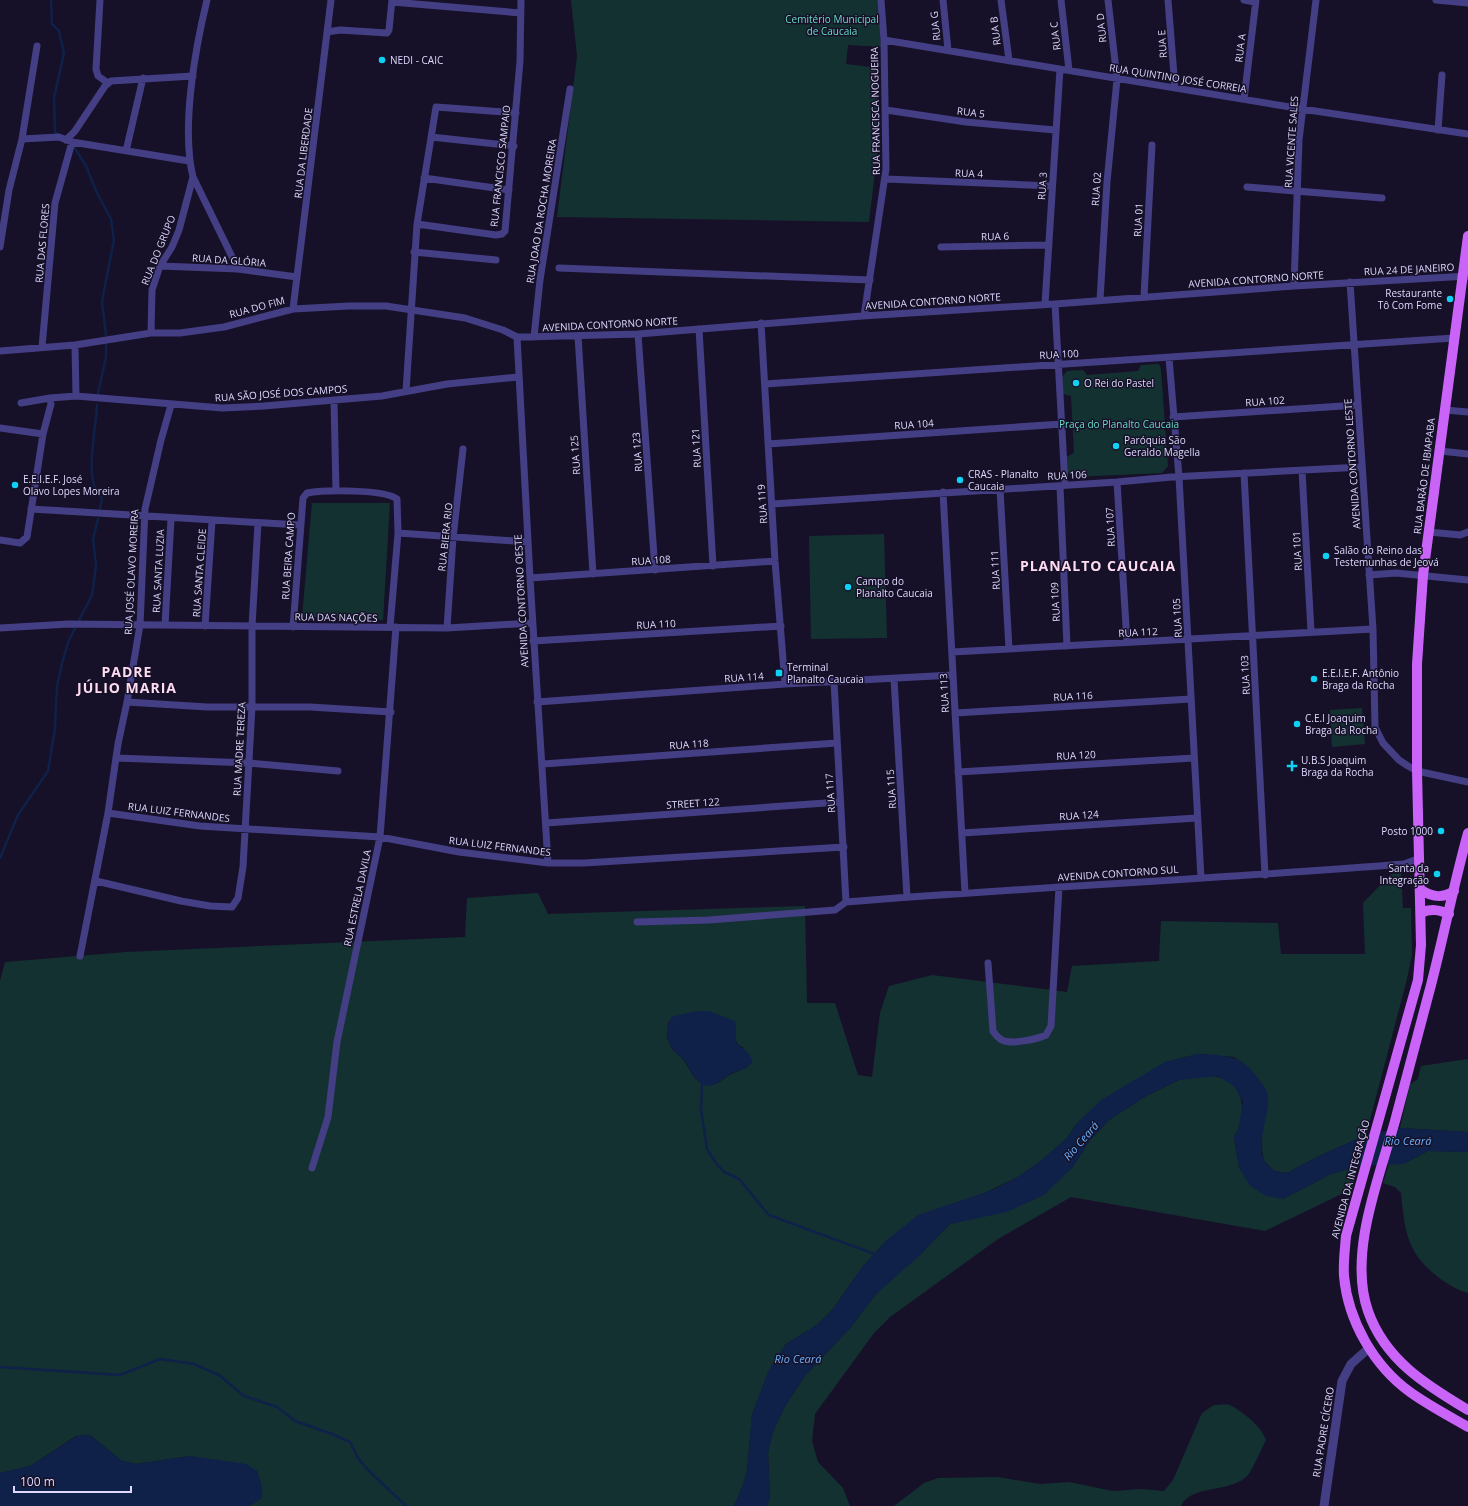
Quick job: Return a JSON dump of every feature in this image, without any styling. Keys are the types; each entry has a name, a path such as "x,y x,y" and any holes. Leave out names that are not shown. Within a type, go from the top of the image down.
{"main road":[{"name":"RUA BARÃO DE IBIAPABA","path":"1421,913 1417,770 1417,664 1423,575 1454,338 1465,276 1468,236"},
{"path":"1459,1422 1467,1409 1427,1385 1404,1367 1383,1342 1375,1329 1368,1312 1361,1283 1362,1252 1377,1186 1449,914 1467,838"},
{"path":"1421,890 1438,897 1454,891"},
{"path":"1421,913 1427,910 1434,910 1449,914"},
{"name":"AVENIDA DA INTEGRAÇÃO","path":"1421,913 1422,945 1418,980 1346,1236 1344,1275 1351,1311 1369,1348 1387,1371 1401,1385 1411,1392 1468,1427"}],"street":[{"path":"100,0 96,69 98,76 108,83 116,80 193,76"},
{"path":"207,0 196,49 193,76 189,160 193,177 238,269"},
{"name":"RUA DA LIBERDADE","path":"293,308 331,0"},
{"name":"RUA FRANCISCO SAMPAIO","path":"417,224 496,235 502,234 505,231 514,146 521,0"},
{"name":"RUA FRANCISCA NOGUEIRA","path":"864,316 886,179 886,110 881,0"},
{"name":"RUA G","path":"943,0 948,50"},
{"name":"RUA B","path":"1001,0 1009,60"},
{"name":"RUA C","path":"1061,0 1069,70"},
{"name":"RUA D","path":"1108,0 1117,79"},
{"name":"RUA E","path":"1168,0 1175,88"},
{"path":"1244,0 1256,1"},
{"name":"RUA VICENTE SALES","path":"1294,286 1302,109 1316,0"},
{"path":"1436,0 1468,4"},
{"path":"327,32 340,30 384,32 389,30 392,1 521,13"},
{"name":"RUA A","path":"1244,99 1256,1"},
{"name":"RUA QUINTINO JOSÉ CORREIA","path":"884,40 1302,109 1468,134"},
{"path":"0,247 9,190 22,138 37,46"},
{"name":"RUA 3","path":"1045,304 1060,69"},
{"path":"1438,130 1442,75"},
{"path":"126,151 143,78"},
{"name":"RUA 02","path":"1100,300 1106,182 1117,79"},
{"name":"RUA DAS FLORES","path":"42,347 55,203 70,139 108,83"},
{"name":"RUA JOAO DA ROCHA MOREIRA","path":"534,337 540,280 570,89"},
{"path":"406,391 412,310 414,252 417,224 436,107 516,113"},
{"name":"RUA 5","path":"886,110 966,122 1055,130"},
{"path":"431,137 514,146"},
{"path":"22,138 70,139 126,151 189,160"},
{"name":"RUA 01","path":"1144,297 1152,145"},
{"name":"RUA DO GRUPO","path":"151,333 152,290 160,266 172,247 179,230 193,177"},
{"path":"424,178 509,190"},
{"name":"RUA 4","path":"886,179 1052,186"},
{"path":"1247,188 1298,190 1382,198"},
{"name":"RUA 6","path":"941,247 1049,245"},
{"path":"414,252 496,260"},
{"name":"RUA DA GLÓRIA","path":"160,266 238,269 297,277"},
{"path":"559,268 870,280"},
{"name":"RUA 24 DE JANEIRO","path":"1350,282 1465,276"},
{"name":"AVENIDA CONTORNO NORTE","path":"517,337 638,334 761,323 1055,304 1350,282"},
{"name":"AVENIDA CONTORNO LESTE","path":"1350,282 1373,629 1375,727 1383,743 1391,752 1408,766 1417,770 1468,782"},
{"name":"RUA 109","path":"1055,304 1062,424 1067,646"},
{"name":"RUA DO FIM","path":"0,351 75,345 151,333 180,333 224,327 293,308 386,306 466,318 503,330 517,337"},
{"name":"RUA 119","path":"761,323 775,561 785,684"},
{"name":"RUA 121","path":"699,329 712,566"},
{"name":"RUA 123","path":"638,334 655,570"},
{"name":"RUA 125","path":"578,336 593,574"},
{"name":"AVENIDA CONTORNO OESTE","path":"517,337 533,641 543,764 548,863"},
{"name":"RUA 100","path":"765,384 1454,338"},
{"path":"75,345 76,396"},
{"name":"RUA 105","path":"1169,358 1179,477 1201,878"},
{"name":"RUA SÃO JOSÉ DOS CAMPOS","path":"21,403 50,398 76,396 222,408 334,401 382,396 406,391 518,377"},
{"path":"0,540 15,542 24,541 27,537 43,434 51,404 50,398"},
{"path":"334,401 336,491"},
{"name":"RUA JOSÉ OLAVO MOREIRA","path":"80,956 96,881 116,758 128,702 140,625 144,517 148,494 171,405"},
{"name":"RUA 102","path":"1173,417 1358,405"},
{"path":"1445,410 1468,412"},
{"name":"RUA 104","path":"768,444 1062,424"},
{"path":"0,428 43,434"},
{"name":"RUA BIERA RIO","path":"447,628 453,538 463,449"},
{"path":"1440,451 1468,454"},
{"name":"RUA 106","path":"772,504 943,492 1063,486 1179,477 1362,467"},
{"name":"RUA 101","path":"1302,471 1311,631"},
{"name":"RUA 103","path":"1244,473 1265,876"},
{"name":"RUA 107","path":"1117,482 1127,642"},
{"name":"RUA 111","path":"1000,489 1009,649"},
{"name":"RUA BEIRA CAMPO","path":"293,627 303,498 311,492 336,491"},
{"name":"RUA ESTRELA DAVILA","path":"312,1168 328,1117 336,1050 380,837 390,712 398,533 396,499 386,494 336,491"},
{"name":"RUA 113","path":"943,492 965,893"},
{"name":"RUA SANTA CLEIDE","path":"31,509 79,511 171,519 300,525"},
{"name":"RUA SANTA LUZIA","path":"165,625 171,519"},
{"name":"RUA SANTA CLEIDE","path":"205,626 212,521"},
{"name":"RUA MADRE TEREZA","path":"96,881 181,901 210,906 232,907 238,898 252,707 252,626 258,523"},
{"path":"1429,532 1460,535 1468,532"},
{"path":"398,533 528,542"},
{"name":"RUA 108","path":"530,578 775,561"},
{"path":"1369,575 1396,573 1468,580"},
{"name":"RUA DAS NAÇÕES","path":"0,628 68,624 447,628 532,623"},
{"name":"RUA 110","path":"533,641 781,626"},
{"name":"RUA 112","path":"952,652 1253,634 1373,629"},
{"name":"RUA 114","path":"537,702 785,684 953,676"},
{"name":"RUA 115","path":"894,679 907,897"},
{"name":"RUA 117","path":"834,682 846,902"},
{"name":"RUA 116","path":"955,713 1191,699"},
{"path":"128,702 191,706 310,707 390,712"},
{"name":"RUA 118","path":"543,764 837,743"},
{"path":"116,758 249,763 338,771"},
{"name":"RUA 120","path":"958,772 1194,758"},
{"name":"STREET 122","path":"546,823 840,802"},
{"name":"RUA LUIZ FERNANDES","path":"108,813 200,826 380,837 459,852 548,863 592,862 717,853 844,847"},
{"name":"RUA 124","path":"962,832 1197,818"},
{"name":"AVENIDA CONTORNO SUL","path":"846,902 1201,878 1265,876 1390,866 1404,864 1420,858"},
{"path":"988,963 993,1031 996,1035 1002,1040 1008,1042 1046,1036 1051,1026 1059,887"},
{"path":"637,922 709,920 835,910 846,902"},
{"name":"RUA PADRE CÍCERO","path":"1324,1506 1342,1381 1354,1361 1369,1348"}],"green space":[{"name":"Cemitério Municipal de Caucaia","path":"571,0 878,0 881,47 848,45 846,64 878,68 877,155 869,222 557,217 577,56"},
{"name":"Praça do Planalto Caucaia","path":"1159,364 1161,370 1168,466 1162,473 1073,477 1067,472 1066,457 1074,453 1071,396 1063,394 1062,377 1067,371 1083,370 1087,375 1138,371 1141,365"},
{"path":"312,503 390,503 383,620 302,617"},
{"name":"Campo do Planalto Caucaia","path":"884,534 887,638 811,639 809,536"},
{"path":"1362,708 1365,744 1332,747 1330,710"},
{"path":"1401,873 1403,908 1411,908 1412,955 1366,1135 1319,1156 1287,1173 1274,1171 1264,1161 1262,1149 1262,1130 1266,1110 1243,1064 1234,1057 1198,1054 1165,1062 1077,1123 1067,1138 1042,1160 1018,1177 888,1239 863,1266 833,1309 817,1325 786,1344 769,1370 752,1415 747,1471 734,1506 249,1506 262,1498 261,1484 257,1471 190,1456 136,1464 122,1461 90,1435 76,1436 30,1466 0,1473 0,981 5,962 126,952 465,937 467,898 538,893 548,914 805,906 807,1003 835,1003 858,1075 872,1077 880,1013 889,986 932,975 1067,992 1072,966 1159,961 1161,921 1278,923 1281,954 1365,954 1363,903 1391,874","holes":["668,1022 736,1024 736,1041 744,1048 748,1067 731,1074 716,1084 706,1085 699,1082 694,1077 683,1059 672,1049 667,1038"]},
{"path":"1468,1059 1468,1132 1400,1128 1410,1084 1418,1079 1421,1066"},
{"path":"1207,1076 1219,1077 1229,1081 1236,1088 1240,1096 1242,1116 1234,1137 1239,1168 1283,1199 1331,1174 1358,1166 1352,1189 1265,1231 1071,1197 998,1239 890,1317 874,1333 815,1414 812,1441 818,1462 843,1488 850,1506 767,1506 770,1498 768,1452 773,1432 784,1408 804,1377 851,1327 876,1294 898,1273 917,1258 950,1224 974,1218 1072,1168 1091,1139 1109,1120 1146,1096 1179,1080"},
{"path":"1428,1151 1468,1152 1468,1293 1441,1280 1419,1259 1413,1249 1406,1230 1401,1193 1395,1187 1383,1183 1389,1164 1403,1164"},
{"path":"1214,1405 1230,1405 1240,1411 1256,1425 1266,1440 1245,1478 1228,1486 1192,1495 1186,1499 1181,1506 894,1506 924,1483 938,1478 997,1477 1040,1484 1069,1482 1113,1491 1142,1489 1164,1491 1173,1480 1202,1413"}],"water":[{"path":"695,1011 709,1011 735,1021 735,1038 737,1043 749,1053 753,1062 746,1068 732,1073 714,1085 707,1086 699,1082 683,1059 672,1048 668,1040 667,1032 668,1024 672,1017"},
{"name":"Rio Ceará","path":"1198,1054 1224,1056 1238,1060 1251,1070 1266,1090 1268,1106 1263,1133 1262,1151 1265,1161 1274,1171 1287,1173 1319,1156 1366,1135 1400,1128 1468,1132 1468,1152 1428,1151 1403,1164 1358,1166 1331,1174 1283,1199 1266,1196 1250,1186 1239,1168 1234,1137 1238,1130 1243,1102 1235,1087 1218,1076 1179,1080 1146,1096 1109,1120 1091,1139 1072,1168 1044,1195 1007,1212 950,1224 917,1258 876,1294 851,1327 804,1377 784,1408 773,1432 768,1452 770,1498 767,1506 734,1506 747,1471 752,1415 769,1370 786,1344 817,1325 833,1309 863,1266 888,1239 918,1215 995,1189 1018,1177 1042,1160 1067,1138 1077,1123 1101,1100 1165,1062"},
{"path":"90,1435 122,1461 136,1464 190,1456 246,1464 257,1471 261,1484 262,1498 249,1506 0,1506 0,1473 30,1466 77,1436"}],"waterway":[{"path":"51,0 52,24 59,31 64,53 54,98 55,132 59,135"},
{"path":"74,147 86,166 97,193 111,219 114,240 102,301 106,335"},
{"path":"98,393 106,357 106,343"},
{"path":"97,405 92,470 93,480 97,492 102,498 100,508"},
{"path":"0,858 18,815 48,771 55,728 57,686 62,663 69,640 92,595 96,566 93,539 98,519"},
{"path":"702,1083 701,1110 707,1149 724,1172 739,1179 769,1215 877,1255"},
{"path":"0,1367 120,1375 160,1359 194,1364 219,1375 244,1396 277,1407 295,1421 350,1442 358,1458 369,1471 406,1506"}],"place":[{"name":"NEDI - CAIC","path":"382,60"},
{"name":"Restaurante Tô Com Fome","path":"1450,299"},
{"name":"O Rei do Pastel","path":"1076,383"},
{"name":"Paróquia São Geraldo Magella","path":"1116,446"},
{"name":"CRAS - Planalto Caucaia","path":"960,480"},
{"name":"E.E.I.E.F. José Olavo Lopes Moreira","path":"15,485"},
{"name":"Salão do Reino das Testemunhas de Jeová","path":"1326,556"},
{"name":"Campo do Planalto Caucaia","path":"848,587"},
{"name":"Terminal Planalto Caucaia","path":"779,673"},
{"name":"E.E.I.E.F. Antônio Braga da Rocha","path":"1314,679"},
{"name":"C.E.I Joaquim Braga da Rocha","path":"1297,724"},
{"name":"U.B.S Joaquim Braga da Rocha","path":"1292,766"},
{"name":"Posto 1000","path":"1441,831"},
{"name":"Santa da Integração","path":"1437,874"}],"district":[{"name":"PLANALTO CAUCAIA","path":"1098,566"},
{"name":"PADRE JÚLIO MARIA","path":"127,680"}]}
